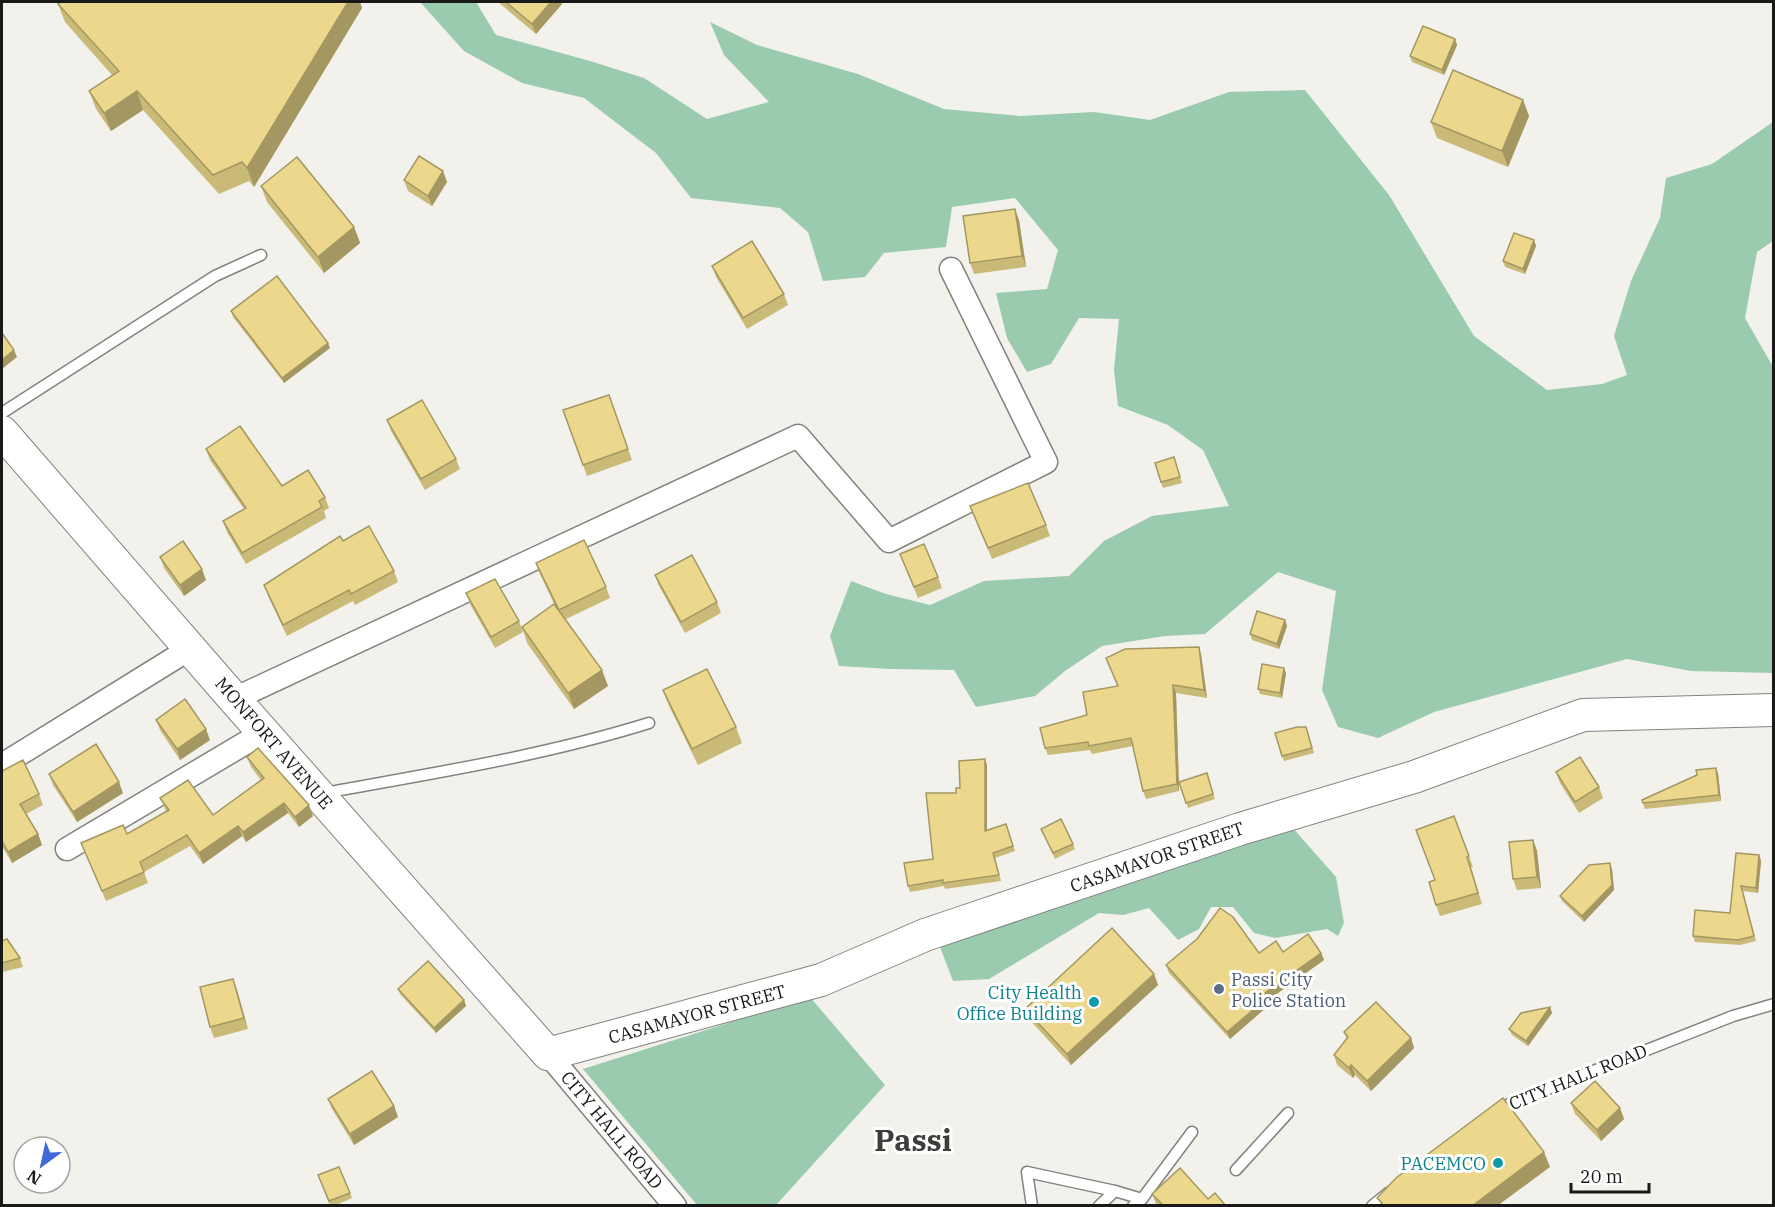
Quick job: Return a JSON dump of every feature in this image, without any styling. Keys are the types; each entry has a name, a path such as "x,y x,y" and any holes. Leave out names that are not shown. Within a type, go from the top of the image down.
{"street":[{"path":"234,699 798,436 889,541 1046,462 951,269"},
{"name":"MONFORT AVENUE","path":"2,432 548,1054"},
{"path":"2,765 191,648"},
{"name":"CASAMAYOR STREET","path":"548,1054 821,980 925,935 1240,829 1414,777 1583,715 1773,710"},
{"path":"67,849 264,732"},
{"name":"CITY HALL ROAD","path":"548,1054 675,1206"}],"lane":[{"path":"2,413 215,276 261,255"},
{"path":"320,794 538,754 602,738 649,723"},
{"name":"CITY HALL ROAD","path":"1483,1121 1502,1107 1733,1016 1773,1004"},
{"path":"1236,1170 1288,1113"},
{"path":"1032,1206 1027,1172 1114,1191 1138,1202 1192,1132"},
{"path":"1372,1206 1400,1184"},
{"path":"1100,1206 1114,1191"}],"green space":[{"path":"420,2 476,2 496,35 644,78 707,119 769,102 724,55 710,22 757,45 858,74 944,109 1020,116 1094,112 1150,120 1229,92 1305,90 1389,195 1474,336 1547,390 1602,384 1627,375 1614,336 1631,281 1660,218 1666,178 1712,164 1773,122 1773,241 1757,252 1745,318 1773,367 1773,673 1691,671 1627,659 1434,712 1378,738 1338,727 1322,690 1336,591 1278,572 1205,634 1165,636 1102,646 1065,671 1035,696 976,707 954,670 839,666 830,636 851,581 886,594 930,605 984,581 1069,576 1104,541 1152,516 1229,506 1203,450 1168,425 1118,406 1114,370 1119,319 1079,318 1051,364 1027,372 1007,338 996,293 1047,289 1058,250 1015,198 952,207 946,247 884,253 865,277 823,281 808,232 780,208 691,198 656,153 584,98 522,83 464,51"},
{"path":"1291,826 1336,877 1344,923 1338,936 1327,929 1275,938 1254,933 1233,907 1211,907 1199,929 1178,940 1149,908 1123,915 1099,913 989,979 953,981 940,947 964,935 1150,862 1235,847"},
{"path":"810,997 885,1085 776,1205 697,1205 583,1069"}],"building":[{"path":"61,2 348,2 247,168 242,162 213,175 137,91 104,113 89,91 119,71 58,4"},
{"path":"506,2 551,2 532,24"},
{"path":"1423,26 1455,39 1442,70 1410,56"},
{"path":"1453,70 1523,100 1502,151 1431,122"},
{"path":"419,156 443,171 428,196 404,180"},
{"path":"297,157 354,227 318,257 261,186"},
{"path":"1015,209 1022,256 970,263 963,216"},
{"path":"1514,233 1534,240 1523,269 1503,261"},
{"path":"752,241 784,294 743,318 712,266"},
{"path":"277,276 328,343 282,378 231,311"},
{"path":"2,333 14,350 2,360"},
{"path":"609,395 628,449 583,465 563,410"},
{"path":"422,400 456,459 421,479 387,420"},
{"path":"240,426 282,486 308,470 325,497 319,501 322,507 242,553 223,521 246,508 206,449"},
{"path":"1174,457 1180,477 1161,482 1155,463"},
{"path":"1028,483 1046,525 988,548 970,506"},
{"path":"369,526 394,571 351,594 349,590 283,625 264,585 340,536 343,541"},
{"path":"584,540 606,587 559,610 536,563"},
{"path":"183,541 202,569 180,585 160,557"},
{"path":"924,544 938,577 914,587 900,554"},
{"path":"692,555 717,602 681,622 655,575"},
{"path":"495,579 519,621 491,637 466,593"},
{"path":"554,604 602,670 568,693 522,627"},
{"path":"1257,611 1285,620 1277,644 1250,634"},
{"path":"1199,647 1204,690 1173,685 1177,784 1143,791 1131,738 1089,746 1088,742 1045,748 1040,728 1087,715 1083,692 1118,686 1106,658 1125,649"},
{"path":"1262,664 1284,668 1280,693 1258,689"},
{"path":"707,669 736,727 692,749 663,690"},
{"path":"185,699 206,729 177,749 156,720"},
{"path":"1306,727 1312,748 1282,756 1275,733"},
{"path":"96,744 119,782 73,812 49,774"},
{"path":"258,748 309,805 295,817 284,803 243,832 238,826 199,853 187,835 140,862 144,872 102,891 81,843 123,825 127,834 169,810 160,798 188,780 213,815 264,778 247,757"},
{"path":"1580,757 1599,787 1575,802 1556,772"},
{"path":"985,759 985,831 1006,824 1013,846 993,853 999,875 908,886 904,863 933,859 926,793 956,793 956,788 960,788 959,761"},
{"path":"23,760 39,794 20,804 38,834 8,852 2,841 2,771"},
{"path":"1716,768 1719,795 1643,803 1642,800 1697,775 1696,770"},
{"path":"1207,773 1213,794 1186,803 1179,782"},
{"path":"1454,816 1469,856 1467,857 1478,893 1436,905 1429,882 1435,880 1416,830"},
{"path":"1061,819 1073,844 1053,853 1041,829"},
{"path":"1533,840 1537,877 1513,879 1509,842"},
{"path":"1736,853 1759,855 1756,888 1741,886 1754,936 1738,940 1693,936 1695,910 1730,913"},
{"path":"1610,863 1612,885 1582,916 1560,896 1589,865"},
{"path":"1220,908 1233,917 1259,953 1276,941 1283,952 1308,934 1321,953 1262,995 1266,999 1227,1032 1166,965 1197,939"},
{"name":"City Health Office Building","path":"1112,928 1154,974 1067,1054 1025,1009"},
{"path":"7,939 20,958 2,963 2,941"},
{"path":"428,961 464,1000 434,1028 398,989"},
{"path":"233,979 244,1018 210,1027 200,987"},
{"path":"1376,1002 1411,1038 1367,1081 1351,1065 1349,1068 1334,1055 1348,1037 1344,1032"},
{"path":"1550,1007 1526,1041 1509,1029 1521,1013"},
{"path":"372,1071 394,1106 350,1134 328,1099"},
{"path":"1595,1081 1620,1108 1597,1130 1571,1103"},
{"path":"1503,1098 1544,1152 1472,1206 1379,1206 1382,1203 1377,1198 1396,1178"},
{"path":"339,1167 350,1193 329,1201 318,1175"},
{"path":"1180,1168 1208,1199 1215,1193 1226,1206 1160,1206 1162,1204 1152,1194"}],"place":[{"name":"Passi City Police Station","path":"1219,989"},
{"name":"City Health Office Building","path":"1094,1002"},
{"name":"PACEMCO","path":"1498,1163"}],"district":[{"name":"Passi","path":"913,1139"}]}
